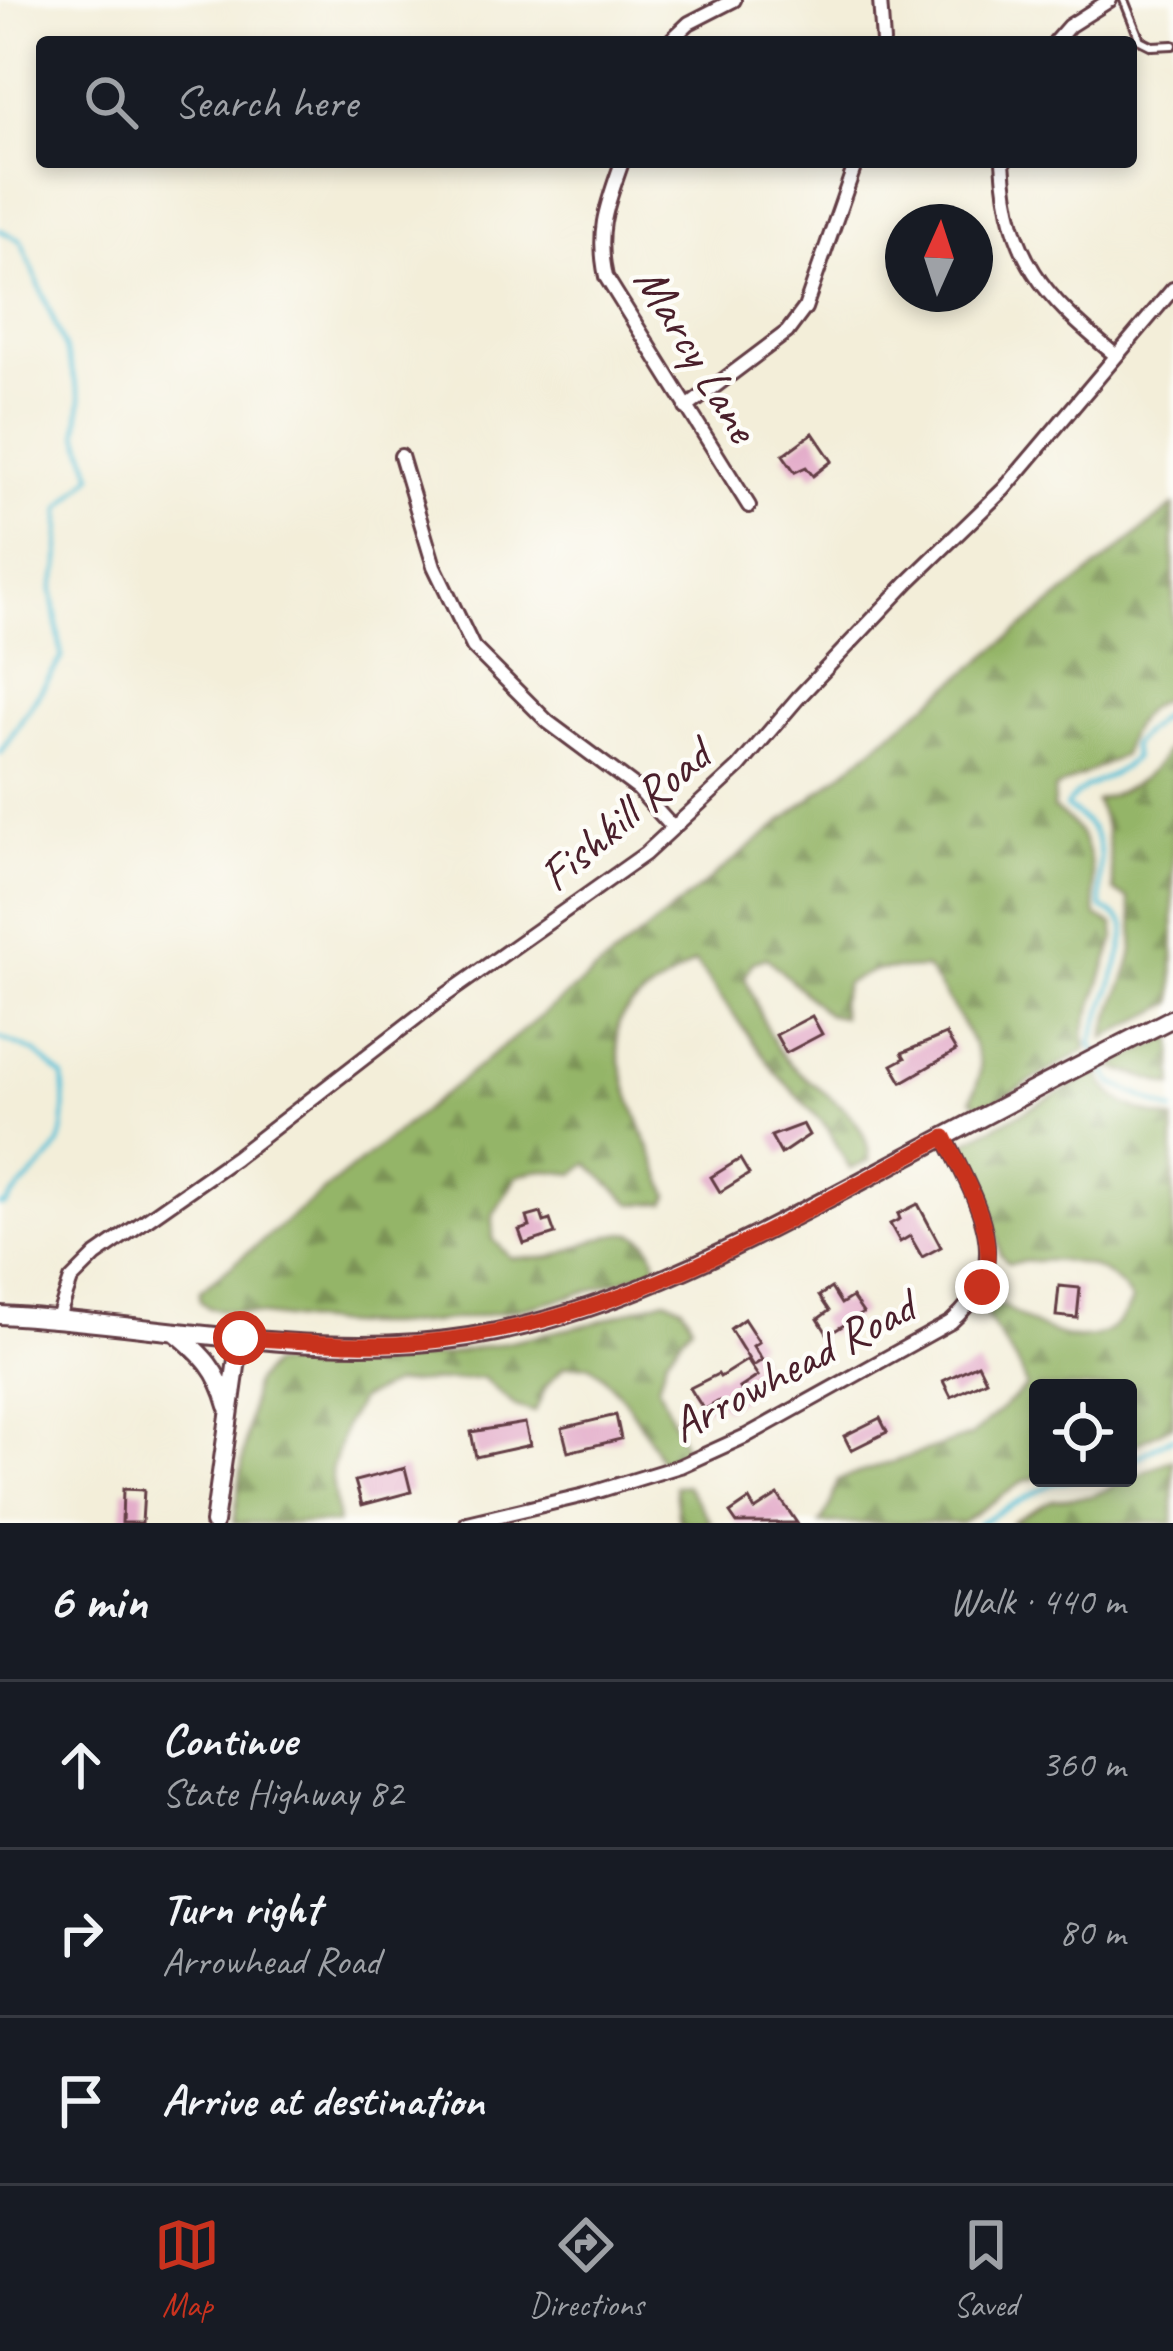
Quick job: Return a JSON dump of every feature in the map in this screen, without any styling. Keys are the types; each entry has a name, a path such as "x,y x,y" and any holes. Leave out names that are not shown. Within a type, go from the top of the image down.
{"main road":[{"path":"0,1315 240,1338 416,1343 548,1322 676,1276 1173,1018"},
{"path":"174,1331 209,1360 220,1378 229,1412"},
{"path":"214,1523 240,1338"}],"street":[{"path":"675,36 689,23 734,0"},
{"path":"880,0 883,36"},
{"path":"1061,36 1110,0"},
{"name":"Marcy Lane","path":"620,168 603,219 600,248 606,277 748,506"},
{"path":"686,408 772,345 805,308 854,168"},
{"path":"1003,168 1006,202 1033,274 1063,311 1114,354"},
{"name":"Fishkill Road","path":"58,1318 71,1280 96,1255 235,1158 673,828 739,767 876,615 1004,489 1173,289"},
{"path":"401,456 434,566 473,647 548,722 638,789 673,828"},
{"name":"Arrowhead Road","path":"467,1523 680,1466 734,1442 951,1322 982,1287 988,1245 975,1201 945,1137"}],"lane":[{"path":"1124,0 1140,40 1151,46 1173,44"}],"green space":[{"path":"1173,506 1173,698 1139,717 1123,755 1055,789 1053,809 1077,830 1089,855 1096,916 1113,925 1115,938 1084,1031 1086,1050 1000,1099 979,1105 971,1099 980,1071 976,1051 926,968 875,970 846,983 840,1003 842,1017 827,1014 766,957 752,963 745,977 776,1046 860,1127 869,1161 850,1169 827,1127 775,1072 695,962 635,1003 621,1018 617,1033 624,1078 669,1196 665,1203 632,1204 587,1163 575,1174 539,1170 517,1176 493,1215 493,1239 511,1258 551,1257 627,1233 640,1236 650,1246 656,1265 648,1271 519,1308 419,1323 319,1322 209,1308 200,1301 200,1291"},
{"path":"1173,738 1173,1003 1104,1038 1134,940 1128,899 1114,891 1106,828 1096,801 1142,778"},
{"path":"1173,1036 1173,1086 1110,1067"},
{"path":"1098,1073 1119,1099 1173,1120 1173,1425 1137,1443 1137,1379 1029,1379 1029,1480 962,1523 820,1523 838,1480 971,1436 1026,1387 1021,1370 986,1316 991,1307 1004,1306 1037,1326 1073,1338 1106,1332 1132,1301 1121,1286 1093,1267 1061,1261 1008,1263 1000,1254 991,1200 964,1150 967,1141"},
{"path":"665,1299 682,1306 692,1324 666,1358 658,1386 687,1454 663,1466 632,1411 590,1365 564,1366 546,1386 535,1412 515,1406 483,1378 394,1384 360,1399 345,1425 331,1471 338,1523 234,1523 254,1383 270,1365 441,1356 594,1323"},
{"path":"1173,1459 1173,1523 1010,1523 1052,1500 1092,1496 1112,1487 1137,1487 1137,1475"},
{"path":"686,1485 711,1523 679,1523 675,1486"}],"building":[{"path":"813,433 832,461 813,476 806,467 795,472 783,455"},
{"path":"812,1016 822,1034 786,1053 776,1035"},
{"path":"946,1034 956,1051 902,1082 892,1065 905,1058 902,1053"},
{"path":"803,1124 809,1135 781,1154 771,1136"},
{"path":"740,1159 749,1174 720,1192 711,1177"},
{"path":"918,1204 941,1247 922,1257 910,1236 900,1242 890,1224"},
{"path":"541,1213 544,1222 550,1220 555,1234 524,1244 519,1230 530,1227 527,1217"},
{"path":"1059,1286 1080,1288 1077,1318 1056,1316"},
{"path":"831,1288 841,1304 852,1297 863,1313 828,1335 818,1319 829,1311 819,1296"},
{"path":"744,1319 759,1342 753,1346 762,1360 753,1366 730,1329"},
{"path":"747,1360 758,1376 740,1388 745,1396 724,1410 719,1401 704,1410 690,1388"},
{"path":"978,1364 986,1380 951,1397 943,1381"},
{"path":"616,1415 621,1439 568,1452 562,1428"},
{"path":"880,1418 887,1432 851,1450 844,1436"},
{"path":"525,1423 530,1445 476,1457 471,1432"},
{"path":"405,1468 411,1492 362,1505 355,1481"},
{"path":"123,1489 144,1490 142,1523 122,1523"},
{"path":"778,1495 797,1523 737,1523 730,1513 749,1500 755,1510"}],"waterway":[{"path":"0,230 21,241 65,348 81,400 78,432 93,475 61,508 59,568 52,589 62,658 0,753"},
{"path":"1096,1052 1091,1044 1118,964 1124,925 1102,908 1100,852 1092,830 1066,807 1080,791 1127,765 1134,757 1132,746 1173,705"},
{"path":"0,1038 35,1052 63,1077 65,1104 55,1151 0,1205"},
{"path":"1101,1063 1112,1083 1173,1111"},
{"path":"1137,1458 1173,1437"},
{"path":"979,1523 1045,1487"}],"route":[{"path":"240,1338 416,1343 548,1322 676,1276 945,1137 975,1201 988,1245 982,1287"}]}
